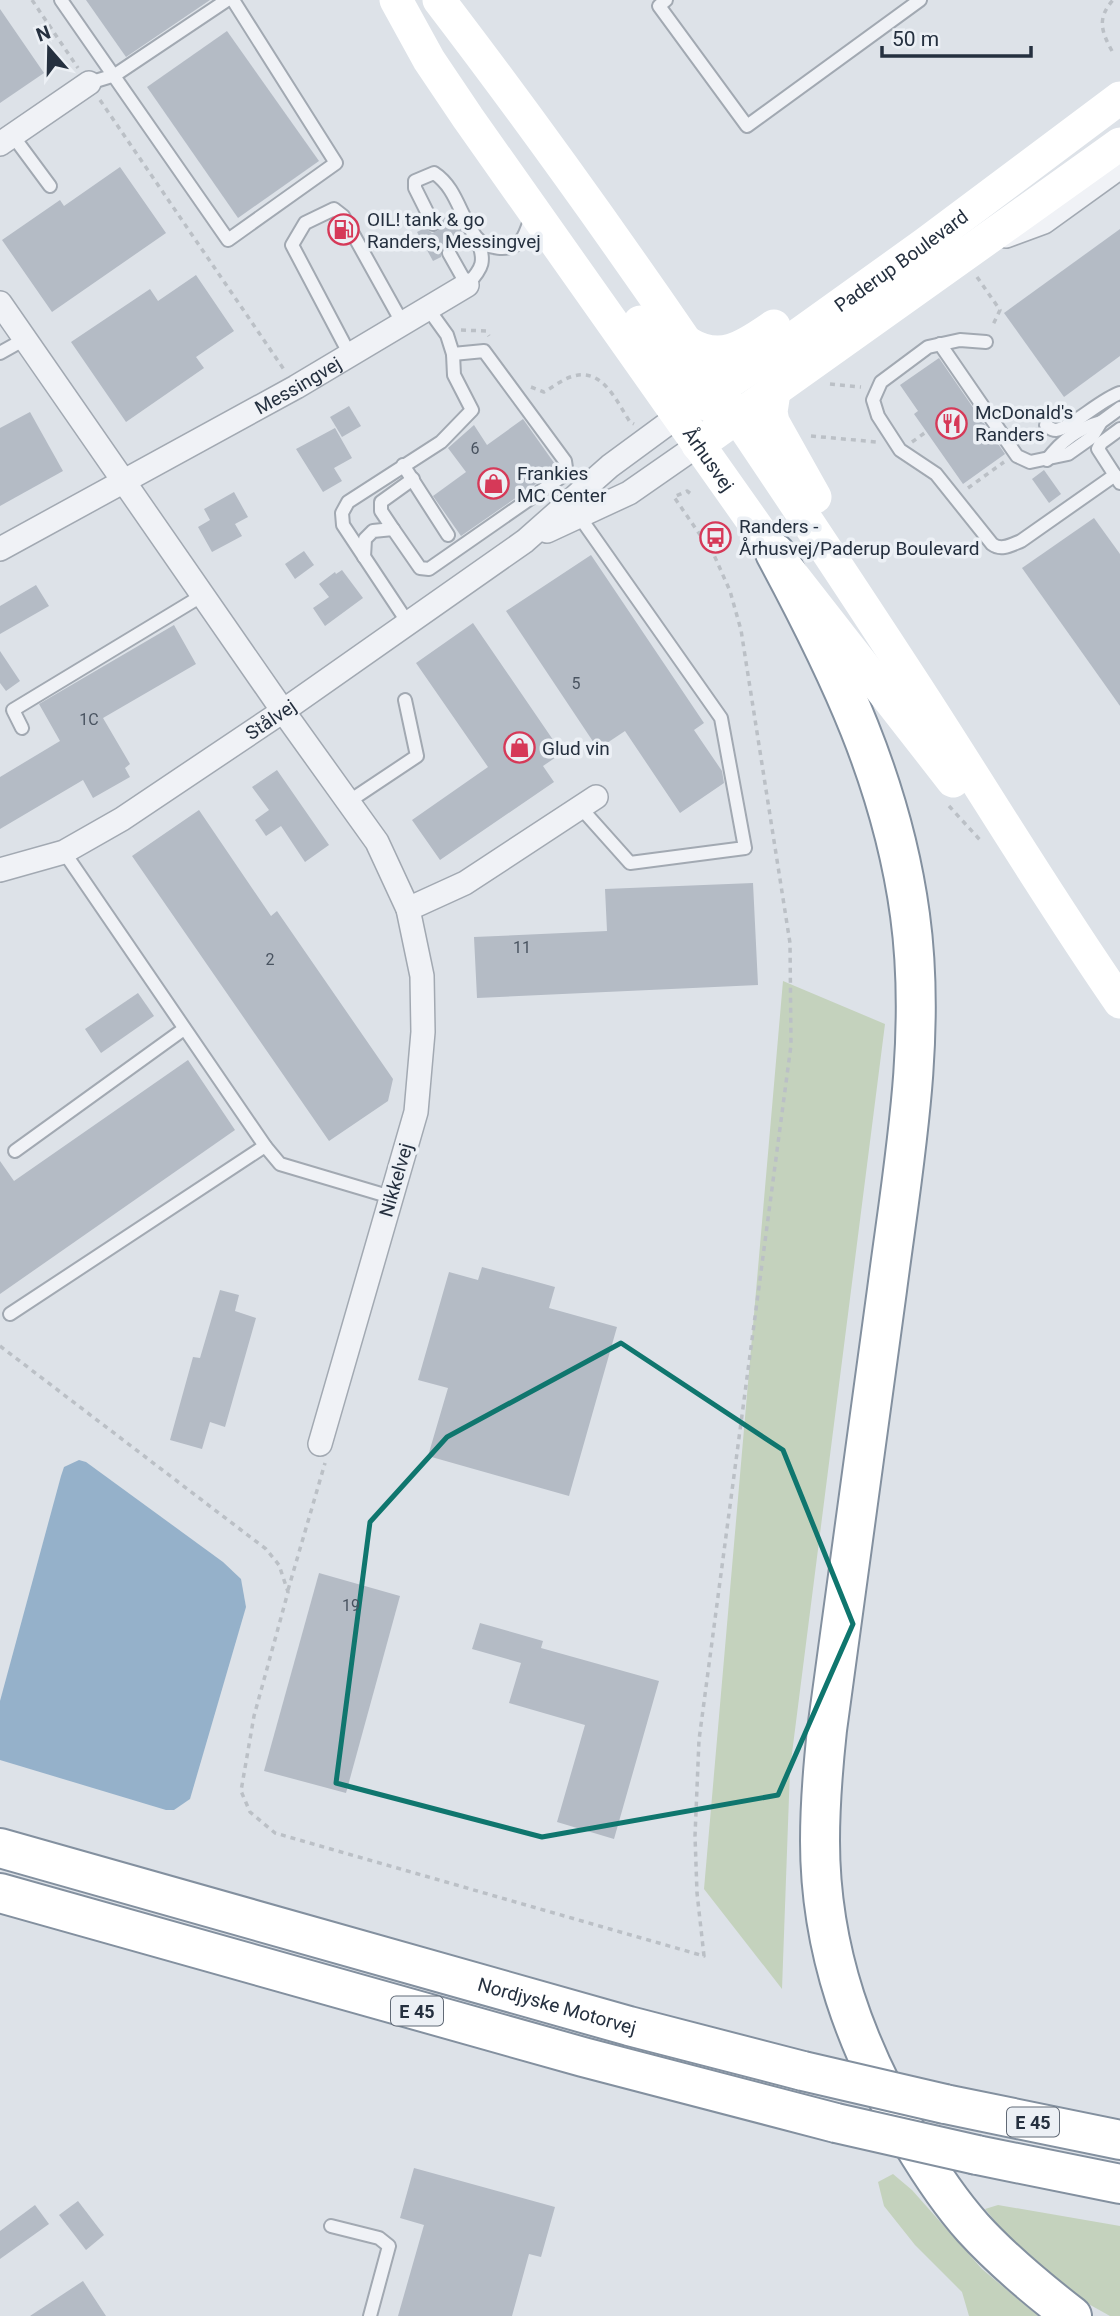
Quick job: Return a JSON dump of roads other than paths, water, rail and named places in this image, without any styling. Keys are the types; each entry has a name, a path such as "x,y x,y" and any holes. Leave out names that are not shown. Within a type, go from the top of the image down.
{"highway":[{"path":"775,553 820,636 868,746 904,880 915,975 915,1042 904,1160 822,1783 820,1842 830,1938 854,2028 895,2113 930,2171 950,2200 1010,2266 1072,2316"},
{"name":"Nordjyske Motorvej","path":"0,1848 616,2022 803,2071 1120,2140"},
{"name":"E 45","path":"0,1893 583,2057 835,2123 1120,2184"}],"main road":[{"name":"Århusvej","path":"396,0 429,60 534,212 703,418 917,688 1074,935 1120,1002"},
{"name":"Århusvej","path":"439,0 688,343 703,418 775,553 1074,935"},
{"path":"429,60 492,119 670,364 703,418"},
{"path":"688,343 712,352 730,352 741,348 1108,107"},
{"name":"Paderup Boulevard","path":"703,418 925,244 1108,107"},
{"name":"Paderup Boulevard","path":"703,418 774,392 976,261 1120,144"},
{"path":"774,392 771,412 773,422 917,688"}],"street":[{"path":"6,140 89,83"},
{"path":"976,261 1044,222 1116,170 1120,170"},
{"name":"Messingvej","path":"0,549 296,387 467,285"},
{"path":"0,303 283,711"},
{"name":"Stålvej","path":"525,541 629,493 703,418"},
{"name":"Stålvej","path":"0,870 64,852 122,819 283,711 525,541 610,466 703,418"},
{"name":"Nikkelvej","path":"283,711 377,842 408,909 422,976 423,1032 416,1112 320,1444"},
{"path":"408,909 466,883 588,802"}],"lane":[{"path":"61,0 116,75 228,240 336,163 233,0"},
{"path":"89,83 116,75 227,0"},
{"path":"666,0 659,6 747,126 920,0"},
{"path":"6,140 50,186"},
{"path":"433,224 415,188 415,181 434,173 442,178 452,191 483,252 483,263 477,275 467,285 449,253"},
{"path":"350,355 292,245 305,223 334,209 343,216 403,324"},
{"path":"477,239 499,248 508,248 521,241 534,212"},
{"path":"408,623 343,525 342,513 348,502 441,442 472,410 454,375 453,354 447,335 429,310"},
{"path":"0,353 25,339"},
{"path":"986,342 960,340 928,347 886,377 873,400 875,409 900,450 936,474 994,546 1004,547 1032,534 1117,479 1098,449 1101,443 1120,429"},
{"path":"940,344 1017,456 1030,462 1047,460 1055,448 1084,427 1101,422 1120,408"},
{"path":"413,479 381,502 381,511 420,568 429,569 564,475 565,461 484,351 453,354"},
{"path":"1046,425 1052,429 1063,428 1108,397 1120,393"},
{"path":"403,465 448,536"},
{"path":"579,516 722,718 745,848 629,863 588,802"},
{"path":"364,557 365,539 373,531 393,529"},
{"path":"22,728 13,710 203,595"},
{"path":"348,802 417,755 405,700"},
{"path":"64,852 280,1164 391,1197"},
{"path":"15,1151 184,1029"},
{"path":"10,1314 265,1146"},
{"path":"331,2226 379,2238 389,2246 370,2316"}],"water":[{"path":"79,1460 86,1462 223,1562 241,1579 246,1607 190,1799 174,1810 166,1810 0,1760 0,1701 61,1476 64,1467"}],"place":[{"name":"OIL! tank & go Randers, Messingvej","path":"344,230"},
{"name":"McDonald's Randers","path":"952,423"},
{"name":"Frankies MC Center","path":"494,484"},
{"name":"Randers - Århusvej/Paderup Boulevard","path":"716,537"},
{"name":"Glud vin","path":"519,748"}]}
